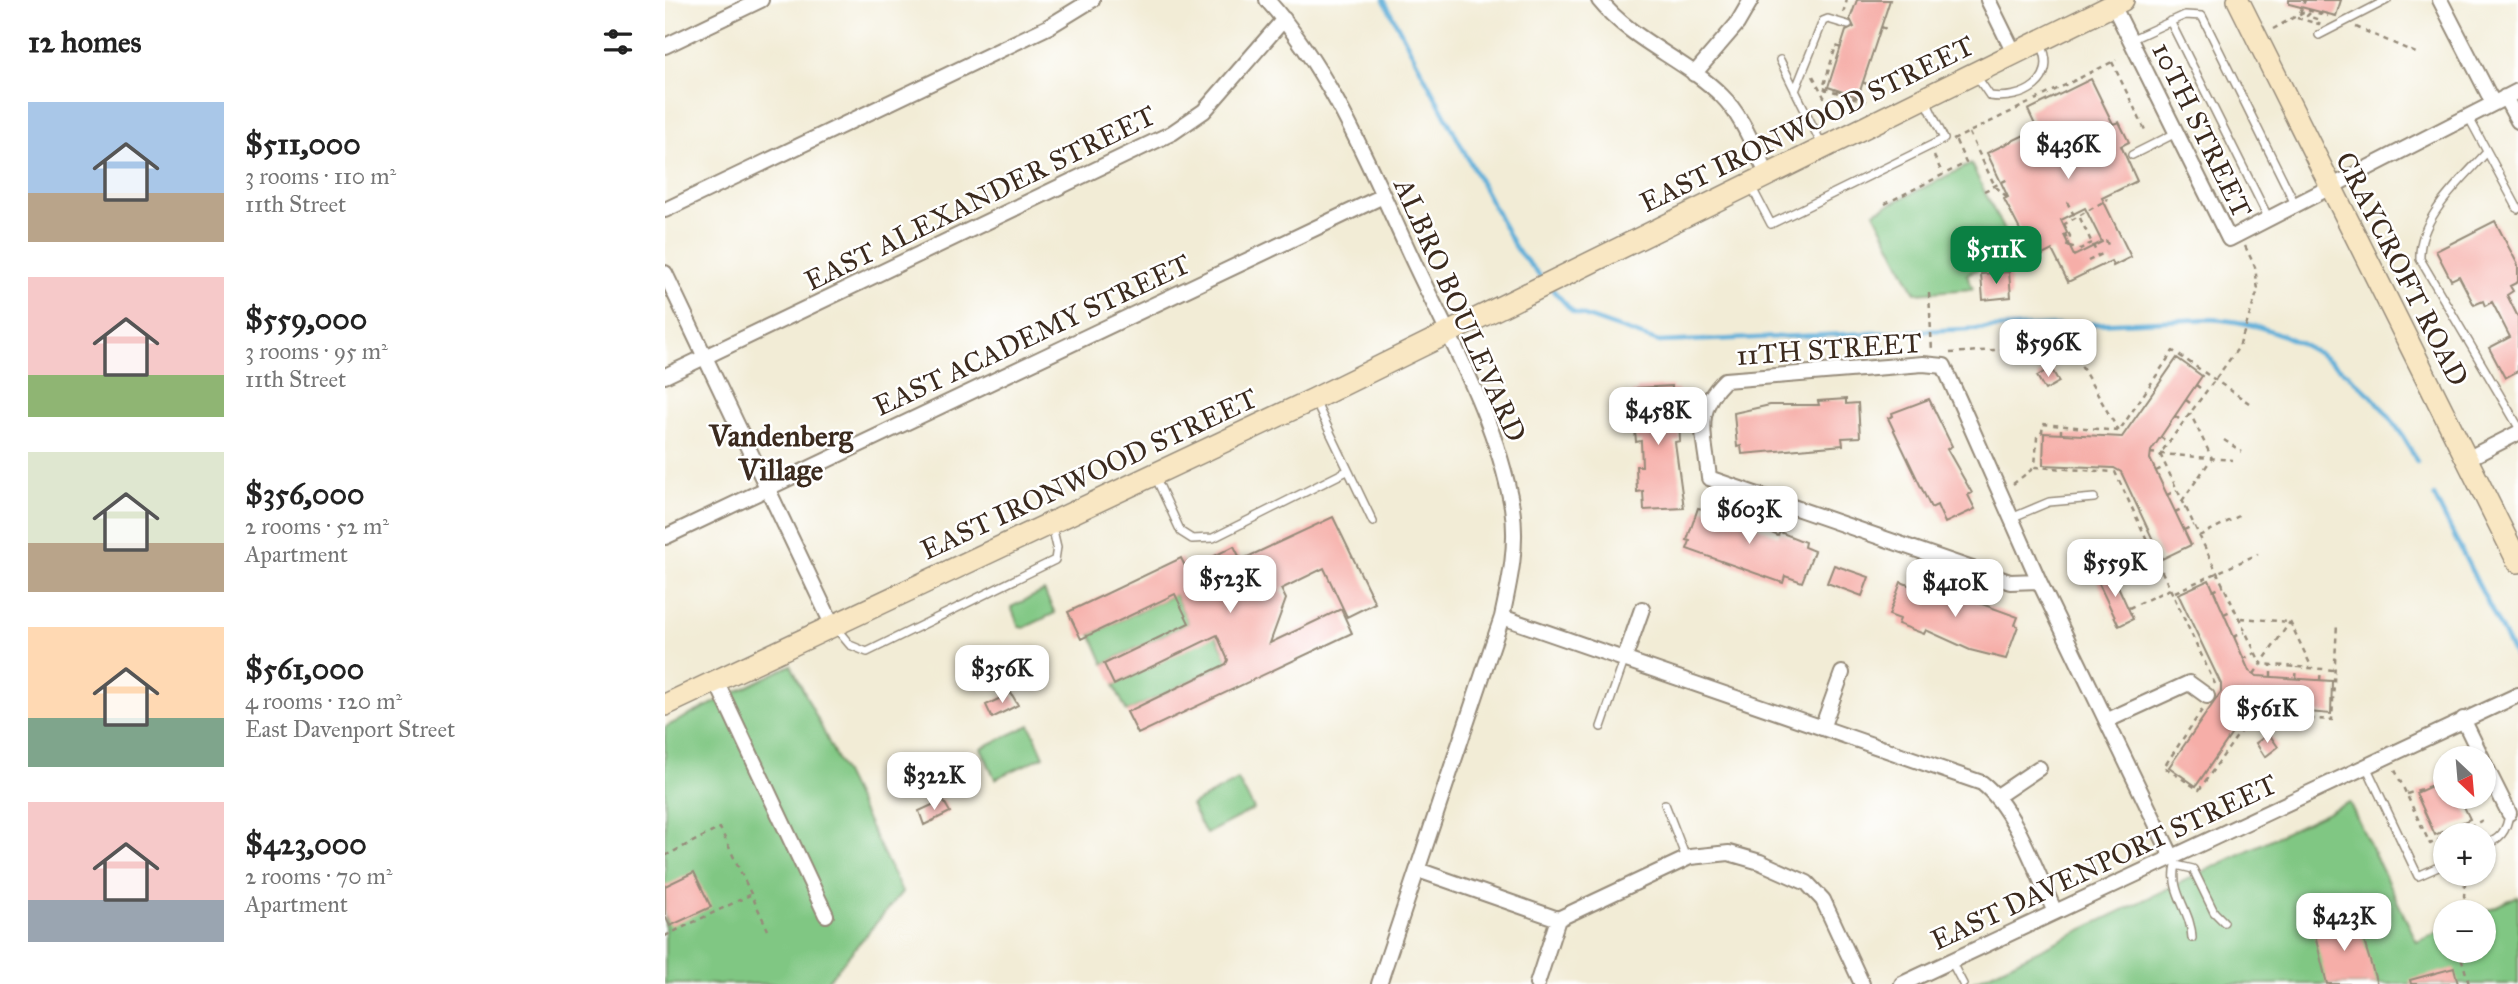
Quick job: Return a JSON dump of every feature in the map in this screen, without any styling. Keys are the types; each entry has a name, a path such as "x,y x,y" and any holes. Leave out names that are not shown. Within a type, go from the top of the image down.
{"street":[{"path":"665,46 761,0"},
{"path":"665,210 1048,27 1092,0"},
{"name":"ALBRO BOULEVARD","path":"1267,0 1284,19 1321,72 1383,196 1492,428 1513,510 1515,560 1502,617 1379,984"},
{"path":"1599,0 1625,27 1723,97 1739,119 1759,179"},
{"path":"1694,74 1737,24 1751,0"},
{"path":"1987,0 2014,53"},
{"name":"CRAYCROFT ROAD","path":"2238,0 2467,459 2513,537 2518,562"},
{"path":"2440,0 2518,121"},
{"name":"EAST IRONWOOD STREET","path":"665,705 1314,399 2118,2"},
{"name":"10TH STREET","path":"2118,2 2130,40 2234,237"},
{"name":"EAST ALEXANDER STREET","path":"665,376 1173,133 1204,111 1284,19"},
{"path":"2234,237 2505,97"},
{"name":"EAST ACADEMY STREET","path":"665,537 1383,196"},
{"path":"665,273 832,624"},
{"name":"11TH STREET","path":"2039,581 2010,582 1709,478 1702,412 1712,392 1725,380 1923,364 1944,366 2039,581 2174,861"},
{"path":"2467,459 2518,433"},
{"path":"1625,660 1642,609"},
{"path":"1502,617 1982,783 2007,813 2055,912"},
{"path":"1822,728 1842,673"},
{"path":"716,681 826,915"},
{"path":"2108,720 2189,683 2210,696"},
{"name":"EAST DAVENPORT STREET","path":"1902,984 2055,912 2174,861 2365,765 2518,695"},
{"path":"2463,719 2476,746"},
{"path":"1996,797 2039,768"},
{"path":"2496,786 2509,813"},
{"path":"1418,870 1558,919 1686,858 1703,853 1729,853 1760,862 1807,883 1823,900 1862,984"},
{"path":"1537,984 1558,919"}],"lane":[{"path":"2319,35 2387,0"},
{"path":"2130,40 2185,15 2202,16 2296,206"},
{"path":"1795,91 1823,21 1828,19 1848,25"},
{"path":"2170,21 2269,220"},
{"path":"1975,73 1990,96 2013,96 2024,92 2042,78 2047,68 2047,57 2040,40"},
{"path":"1780,60 1823,148"},
{"path":"1759,179 1771,224 1944,139 1925,97"},
{"path":"2468,116 2518,209"},
{"path":"2131,155 2177,133"},
{"path":"2486,153 2426,225 2419,243 2420,259 2518,426"},
{"path":"1314,399 1373,522"},
{"path":"1154,475 1181,532 1202,541 1347,471"},
{"path":"2011,518 2049,502 2094,498"},
{"path":"832,624 850,645 867,652 1055,560 1057,547 1051,523"},
{"path":"1601,727 1625,660"},
{"path":"2365,765 2418,876 2433,869"},
{"path":"1665,804 1686,858"},
{"path":"2496,841 2507,827 2509,813"},
{"path":"2192,938 2192,923 2172,881 2174,861 2193,869 2214,912 2224,922"},
{"path":"1951,961 1963,984"}],"path":[{"path":"2300,13 2305,0"},
{"path":"2297,18 2296,15 2307,10 2334,18"},
{"path":"2271,30 2297,18 2319,24 2320,20 2307,16 2308,13 2329,16"},
{"path":"2353,26 2418,54"},
{"path":"1881,27 1890,30"},
{"path":"1841,48 1836,46 1823,88 1867,102"},
{"path":"1806,62 1823,97 1826,89"},
{"path":"2112,62 2147,134"},
{"path":"1862,82 1872,86"},
{"path":"1969,133 1995,186 2007,197"},
{"path":"1885,204 1966,163 1955,139"},
{"path":"1929,146 1943,175"},
{"path":"1987,171 1994,168"},
{"path":"1984,191 2010,178"},
{"path":"2068,244 2070,236 2064,224 2108,199"},
{"path":"2067,202 2098,256"},
{"path":"2095,205 2098,212"},
{"path":"2065,234 2068,244"},
{"path":"2160,454 2204,391 2234,355 2255,304 2257,279 2234,237"},
{"path":"2106,240 2108,245"},
{"path":"2068,244 2080,249 2092,243"},
{"path":"2088,261 2106,252"},
{"path":"1929,293 1932,355 2055,346 2067,349 2076,358 2120,433"},
{"path":"2120,433 2173,351 2249,403"},
{"path":"2155,378 2160,382"},
{"path":"2196,385 2204,391"},
{"path":"2144,394 2149,398"},
{"path":"2186,400 2194,406"},
{"path":"2189,412 2212,458"},
{"path":"2175,416 2183,422"},
{"path":"2129,417 2133,420"},
{"path":"2035,467 2037,437 2042,432 2043,424 2120,433"},
{"path":"2061,426 2061,434"},
{"path":"2086,428 2086,435"},
{"path":"2106,430 2106,436"},
{"path":"2160,437 2168,442"},
{"path":"2224,440 2242,452"},
{"path":"2150,453 2233,460"},
{"path":"2160,454 2261,664"},
{"path":"2182,500 2212,458"},
{"path":"2156,471 2166,466"},
{"path":"2001,494 2035,467 2116,471 2141,529 2203,652 2210,674 2210,696 2190,732 2164,766 2199,790 2251,713 2332,720 2337,623"},
{"path":"2122,486 2127,484"},
{"path":"2167,495 2177,490"},
{"path":"2175,512 2186,507"},
{"path":"2133,510 2138,508"},
{"path":"2199,536 2239,516"},
{"path":"2184,530 2194,525"},
{"path":"2141,529 2147,526"},
{"path":"2150,547 2155,544"},
{"path":"2129,608 2257,554"},
{"path":"2213,591 2224,586"},
{"path":"2224,614 2234,609"},
{"path":"2239,618 2290,622"},
{"path":"2254,674 2290,622"},
{"path":"2290,622 2312,668"},
{"path":"2234,637 2245,632"},
{"path":"2243,659 2255,653"},
{"path":"2261,664 2334,670"},
{"path":"2271,665 2271,677"},
{"path":"2296,678 2297,667"},
{"path":"2320,680 2321,669"},
{"path":"2210,674 2215,672"},
{"path":"2269,709 2269,716"},
{"path":"2202,711 2206,713"},
{"path":"2292,717 2293,711"},
{"path":"2320,719 2321,713"},
{"path":"2234,731 2239,734"},
{"path":"2219,752 2224,755"},
{"path":"2388,754 2430,844 2433,843"},
{"path":"2407,795 2433,785"},
{"path":"2477,823 2483,820"},
{"path":"665,856 720,828 768,930"},
{"path":"665,936 751,894"},
{"path":"2463,963 2469,984"}],"green space":[{"path":"1971,164 2011,245 2008,255 1967,274 1973,289 1915,293 1874,212"},
{"path":"1044,591 1055,613 1024,628 1019,627 1011,607"},
{"path":"1175,594 1189,623 1104,664 1091,634"},
{"path":"1215,634 1228,660 1226,664 1127,712 1114,685"},
{"path":"791,665 902,892 825,984 665,984 665,727"},
{"path":"1030,725 1044,756 995,779 981,748"},
{"path":"1238,780 1254,809 1206,834 1191,805"},
{"path":"2349,802 2417,942 2433,935 2433,963 2496,963 2496,906 2518,896 2518,984 1968,984"}],"building":[{"path":"1857,0 1890,0 1858,97 1828,87 1846,31 1854,27 1850,19"},
{"path":"2289,0 2341,0 2336,16 2289,4"},
{"path":"2091,79 2113,124 2119,122 2129,142 2121,146 2137,181 2102,198 2131,257 2113,266 2111,261 2068,282 2052,250 2035,259 2004,199 2008,197 1987,153 2037,129 2028,110","holes":["2085,208 2102,242 2074,256 2064,235 2067,233 2061,220"]},
{"path":"2495,221 2518,265 2518,282 2510,286 2513,291 2507,295 2518,317 2518,371 2505,378 2489,348 2510,337 2492,302 2485,306 2483,301 2474,305 2459,276 2451,280 2436,251"},
{"path":"2009,272 2011,297 1983,300 1981,274"},
{"path":"2177,358 2202,376 2151,451 2150,459 2191,545 2162,559 2121,472 2114,468 2043,465 2044,433 2122,437"},
{"path":"2051,368 2059,382 2045,390 2037,376"},
{"path":"1672,386 1672,390 1678,390 1680,441 1675,442 1684,508 1644,510 1643,491 1637,492 1636,466 1642,466 1641,441 1636,442 1632,393 1637,392 1637,388"},
{"path":"1846,399 1846,404 1858,403 1860,437 1842,438 1843,445 1742,454 1741,446 1737,447 1734,413 1770,405 1819,405 1818,401"},
{"path":"1929,399 1952,446 1947,449 1972,493 1968,495 1975,509 1945,523 1937,505 1931,508 1888,418 1893,416 1892,413"},
{"path":"1698,508 1734,516 1778,536 1780,532 1805,542 1804,547 1814,551 1802,582 1785,576 1783,583 1687,549 1690,541 1687,540"},
{"path":"1333,517 1375,603 1347,617 1324,568 1281,589 1286,599 1270,643 1341,609 1352,633 1138,734 1127,712 1226,664 1228,660 1217,635 1114,685 1104,664 1189,623 1175,594 1081,639 1068,612 1181,558 1187,570 1234,546 1241,560"},
{"path":"1834,565 1869,577 1862,596 1827,583"},
{"path":"2112,573 2133,619 2119,626 2097,580"},
{"path":"2209,580 2249,671 2257,676 2332,681 2331,714 2250,707 2252,710 2246,713 2196,786 2169,767 2221,692 2221,684 2178,594"},
{"path":"1901,582 1918,589 1921,582 2018,617 2015,625 2018,626 2006,659 1970,650 1926,630 1924,634 1898,624 1900,619 1889,615"},
{"path":"1011,693 1018,705 992,718 986,705"},
{"path":"2269,734 2278,747 2265,757 2256,743"},
{"path":"2433,785 2433,809 2465,809 2470,819 2461,823 2433,823 2433,831 2416,793"},
{"path":"943,800 950,812 924,825 919,811"},
{"path":"694,872 711,907 670,926 665,916 665,886"},
{"path":"2356,915 2377,984 2327,984 2313,928"},
{"path":"2454,968 2458,984 2411,984 2410,980"}],"waterway":[{"path":"1384,0 1516,249 1542,278"},
{"path":"1553,290 1573,312 1659,342 2210,319 2242,323 2274,332 2304,345 2332,363 2381,407 2417,462"},
{"path":"2434,496 2518,663"}],"district":[{"name":"Vandenberg Village","path":"781,453"}]}
